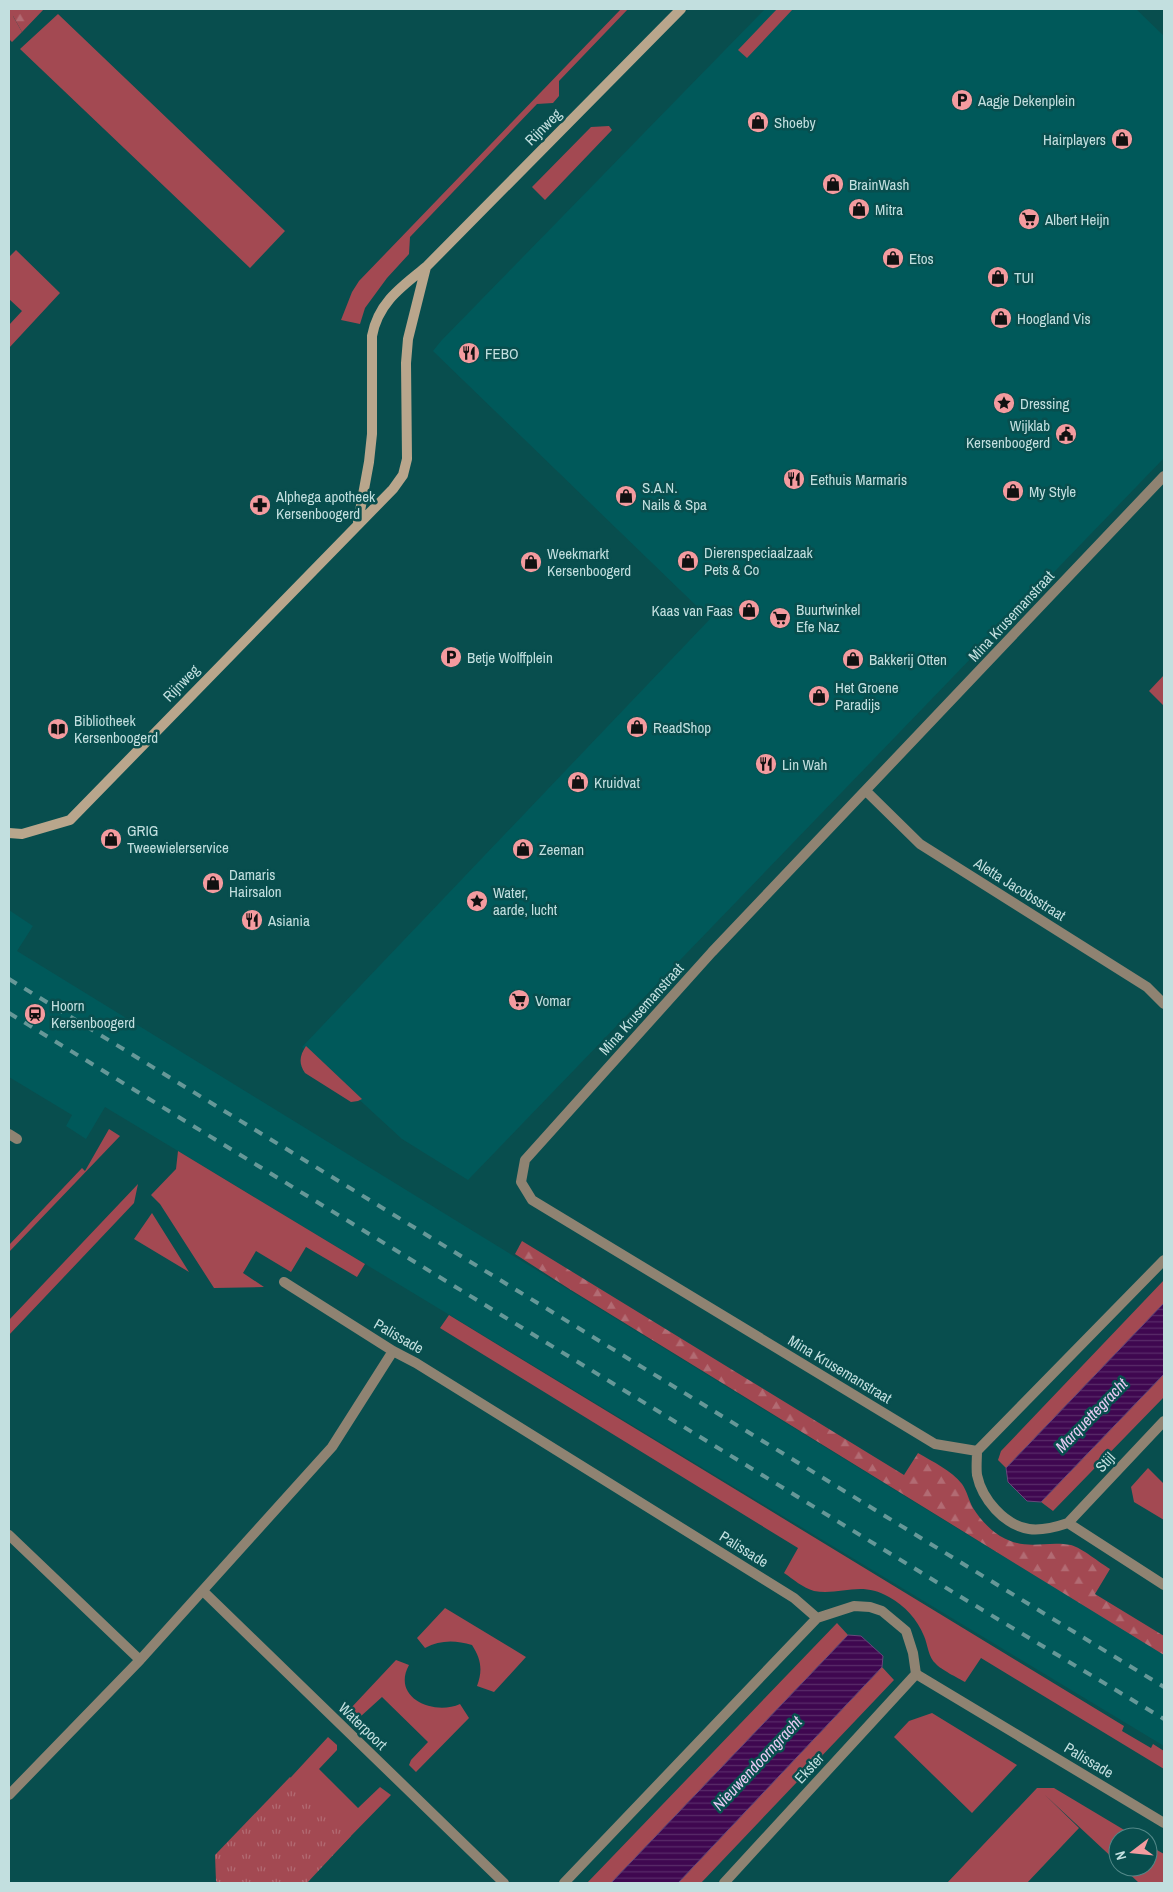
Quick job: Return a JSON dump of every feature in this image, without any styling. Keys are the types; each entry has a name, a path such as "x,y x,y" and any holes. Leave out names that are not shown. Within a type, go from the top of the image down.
{"street":[{"name":"Rijnweg","path":"358,522 372,434 372,336 374,322 381,310 399,288 426,267 681,9"},
{"name":"Rijnweg","path":"9,833 22,834 70,820 358,522 393,489 402,474 407,459 406,363 408,339 426,267"},
{"name":"Mina Krusemanstraat","path":"976,1451 935,1444 532,1200 521,1182 525,1160 718,946 1164,476"},
{"name":"Aletta Jacobsstraat","path":"866,791 920,844 1147,987 1164,1004"},
{"path":"1164,1260 976,1451 977,1475 986,1495 996,1510 1008,1520 1028,1529 1051,1528 1068,1523 1164,1585"},
{"name":"Palissade","path":"284,1282 794,1598 817,1618"},
{"path":"9,1795 140,1660 332,1447 393,1351"},
{"name":"Stijl","path":"1068,1523 1164,1421"},
{"path":"9,1535 140,1660"},
{"name":"Waterpoort","path":"203,1591 504,1883"},
{"path":"564,1883 817,1618 854,1606 870,1607 882,1611 906,1631 913,1653 916,1674"},
{"name":"Palissade","path":"916,1674 1164,1824"},
{"name":"Ekster","path":"724,1883 916,1674"}],"shaded area":[{"path":"765,9 1136,9 1164,36 1164,458 468,1180 402,1139 302,1047 710,619 433,351"},
{"path":"9,910 33,926 17,951 973,1538 1164,1653 1164,1746 105,1107 86,1139 66,1126 72,1115 9,1077"}],"green space":[{"path":"9,9 13,9 13,16 22,32 12,42 9,39"},
{"path":"13,9 44,9 22,32 13,16"},
{"path":"621,9 628,9 559,81 559,96 553,103 537,104 410,237 409,254 387,278 365,308 360,324 341,320 352,292 359,281"},
{"path":"777,9 793,9 747,58 738,50"},
{"path":"58,14 285,231 250,268 20,49"},
{"path":"609,126 612,130 545,200 532,187 591,127"},
{"path":"16,250 60,293 9,348 9,325 22,311 9,299 9,257"},
{"path":"1164,675 1164,706 1149,691"},
{"path":"306,1046 362,1099 351,1102 305,1073 301,1066 301,1059"},
{"path":"109,1129 120,1136 9,1252 9,1245 82,1168 85,1171"},
{"path":"178,1151 365,1264 357,1277 306,1247 291,1272 256,1251 243,1273 264,1287 214,1288 160,1204 151,1195 176,1169"},
{"path":"138,1184 134,1203 9,1335 9,1320"},
{"path":"152,1213 189,1272 134,1239"},
{"path":"522,1241 904,1475 918,1453 942,1467 962,1484 976,1512 988,1527 1000,1536 1010,1541 1027,1545 1071,1545 1086,1552 1110,1569 1095,1594 1164,1636 1164,1655 515,1254"},
{"path":"1164,1280 1164,1303 1006,1468 998,1460 1001,1451"},
{"path":"449,1315 1124,1726 1122,1731 1151,1748 1153,1744 1164,1751 1164,1769 981,1658 965,1682 945,1671 931,1658 924,1636 914,1619 900,1604 889,1597 869,1590 824,1592 810,1590 802,1586 784,1573 798,1548 440,1328"},
{"path":"1164,1374 1164,1397 1053,1511 1041,1502"},
{"path":"1148,1468 1164,1484 1164,1520 1134,1502 1131,1487"},
{"path":"445,1608 526,1657 494,1692 477,1686 480,1665 472,1645 448,1642 436,1643 425,1648 417,1638"},
{"path":"837,1623 848,1635 611,1883 587,1883"},
{"path":"396,1660 409,1665 405,1677 406,1687 410,1695 428,1706 439,1708 460,1704 469,1718 416,1772 409,1765 411,1760 428,1742 382,1697 360,1717 350,1709"},
{"path":"882,1667 894,1680 701,1883 678,1883"},
{"path":"932,1713 1017,1765 972,1813 894,1737 909,1721"},
{"path":"328,1737 337,1745 337,1750 319,1769 358,1808 380,1787 391,1795 305,1883 281,1788"},
{"path":"290,1777 351,1836 307,1883 218,1883 216,1881 215,1855"},
{"path":"1037,1788 1054,1788 1119,1827 1108,1827 1108,1854 1045,1795 1079,1828 1027,1883 947,1883"},
{"path":"1158,1851 1164,1854 1164,1883 1139,1883 1133,1877 1158,1877"}],"water":[{"name":"Marquettegracht","path":"1164,1303 1164,1374 1041,1502 1027,1501 1008,1482 1006,1468"},
{"name":"Nieuwendoorngracht","path":"848,1635 861,1636 883,1656 882,1667 678,1883 611,1883"}],"railway":[{"path":"9,979 1164,1687"},
{"path":"9,1013 961,1597 1164,1719"}],"place":[{"name":"Aagje Dekenplein","path":"962,100"},
{"name":"Shoeby","path":"758,122"},
{"name":"Hairplayers","path":"1122,139"},
{"name":"BrainWash","path":"833,184"},
{"name":"Mitra","path":"859,209"},
{"name":"Albert Heijn","path":"1029,219"},
{"name":"Etos","path":"893,258"},
{"name":"TUI","path":"998,277"},
{"name":"Hoogland Vis","path":"1001,318"},
{"name":"FEBO","path":"469,353"},
{"name":"Dressing","path":"1004,403"},
{"name":"Wijklab Kersenboogerd","path":"1066,434"},
{"name":"Eethuis Marmaris","path":"794,479"},
{"name":"My Style","path":"1013,491"},
{"name":"S.A.N. Nails & Spa","path":"626,496"},
{"name":"Alphega apotheek Kersenboogerd","path":"260,505"},
{"name":"Dierenspeciaalzaak Pets & Co","path":"688,561"},
{"name":"Weekmarkt Kersenboogerd","path":"531,562"},
{"name":"Kaas van Faas","path":"749,610"},
{"name":"Buurtwinkel Efe Naz","path":"780,618"},
{"name":"Betje Wolffplein","path":"451,657"},
{"name":"Bakkerij Otten","path":"853,659"},
{"name":"Het Groene Paradijs","path":"819,696"},
{"name":"ReadShop","path":"637,727"},
{"name":"Bibliotheek Kersenboogerd","path":"58,729"},
{"name":"Lin Wah","path":"766,764"},
{"name":"Kruidvat","path":"578,782"},
{"name":"GRIG Tweewielerservice","path":"111,839"},
{"name":"Zeeman","path":"523,849"},
{"name":"Damaris Hairsalon","path":"213,883"},
{"name":"Water, aarde, lucht","path":"477,901"},
{"name":"Asiania","path":"252,920"},
{"name":"Vomar","path":"519,1000"},
{"name":"Hoorn Kersenboogerd","path":"35,1014"}]}
